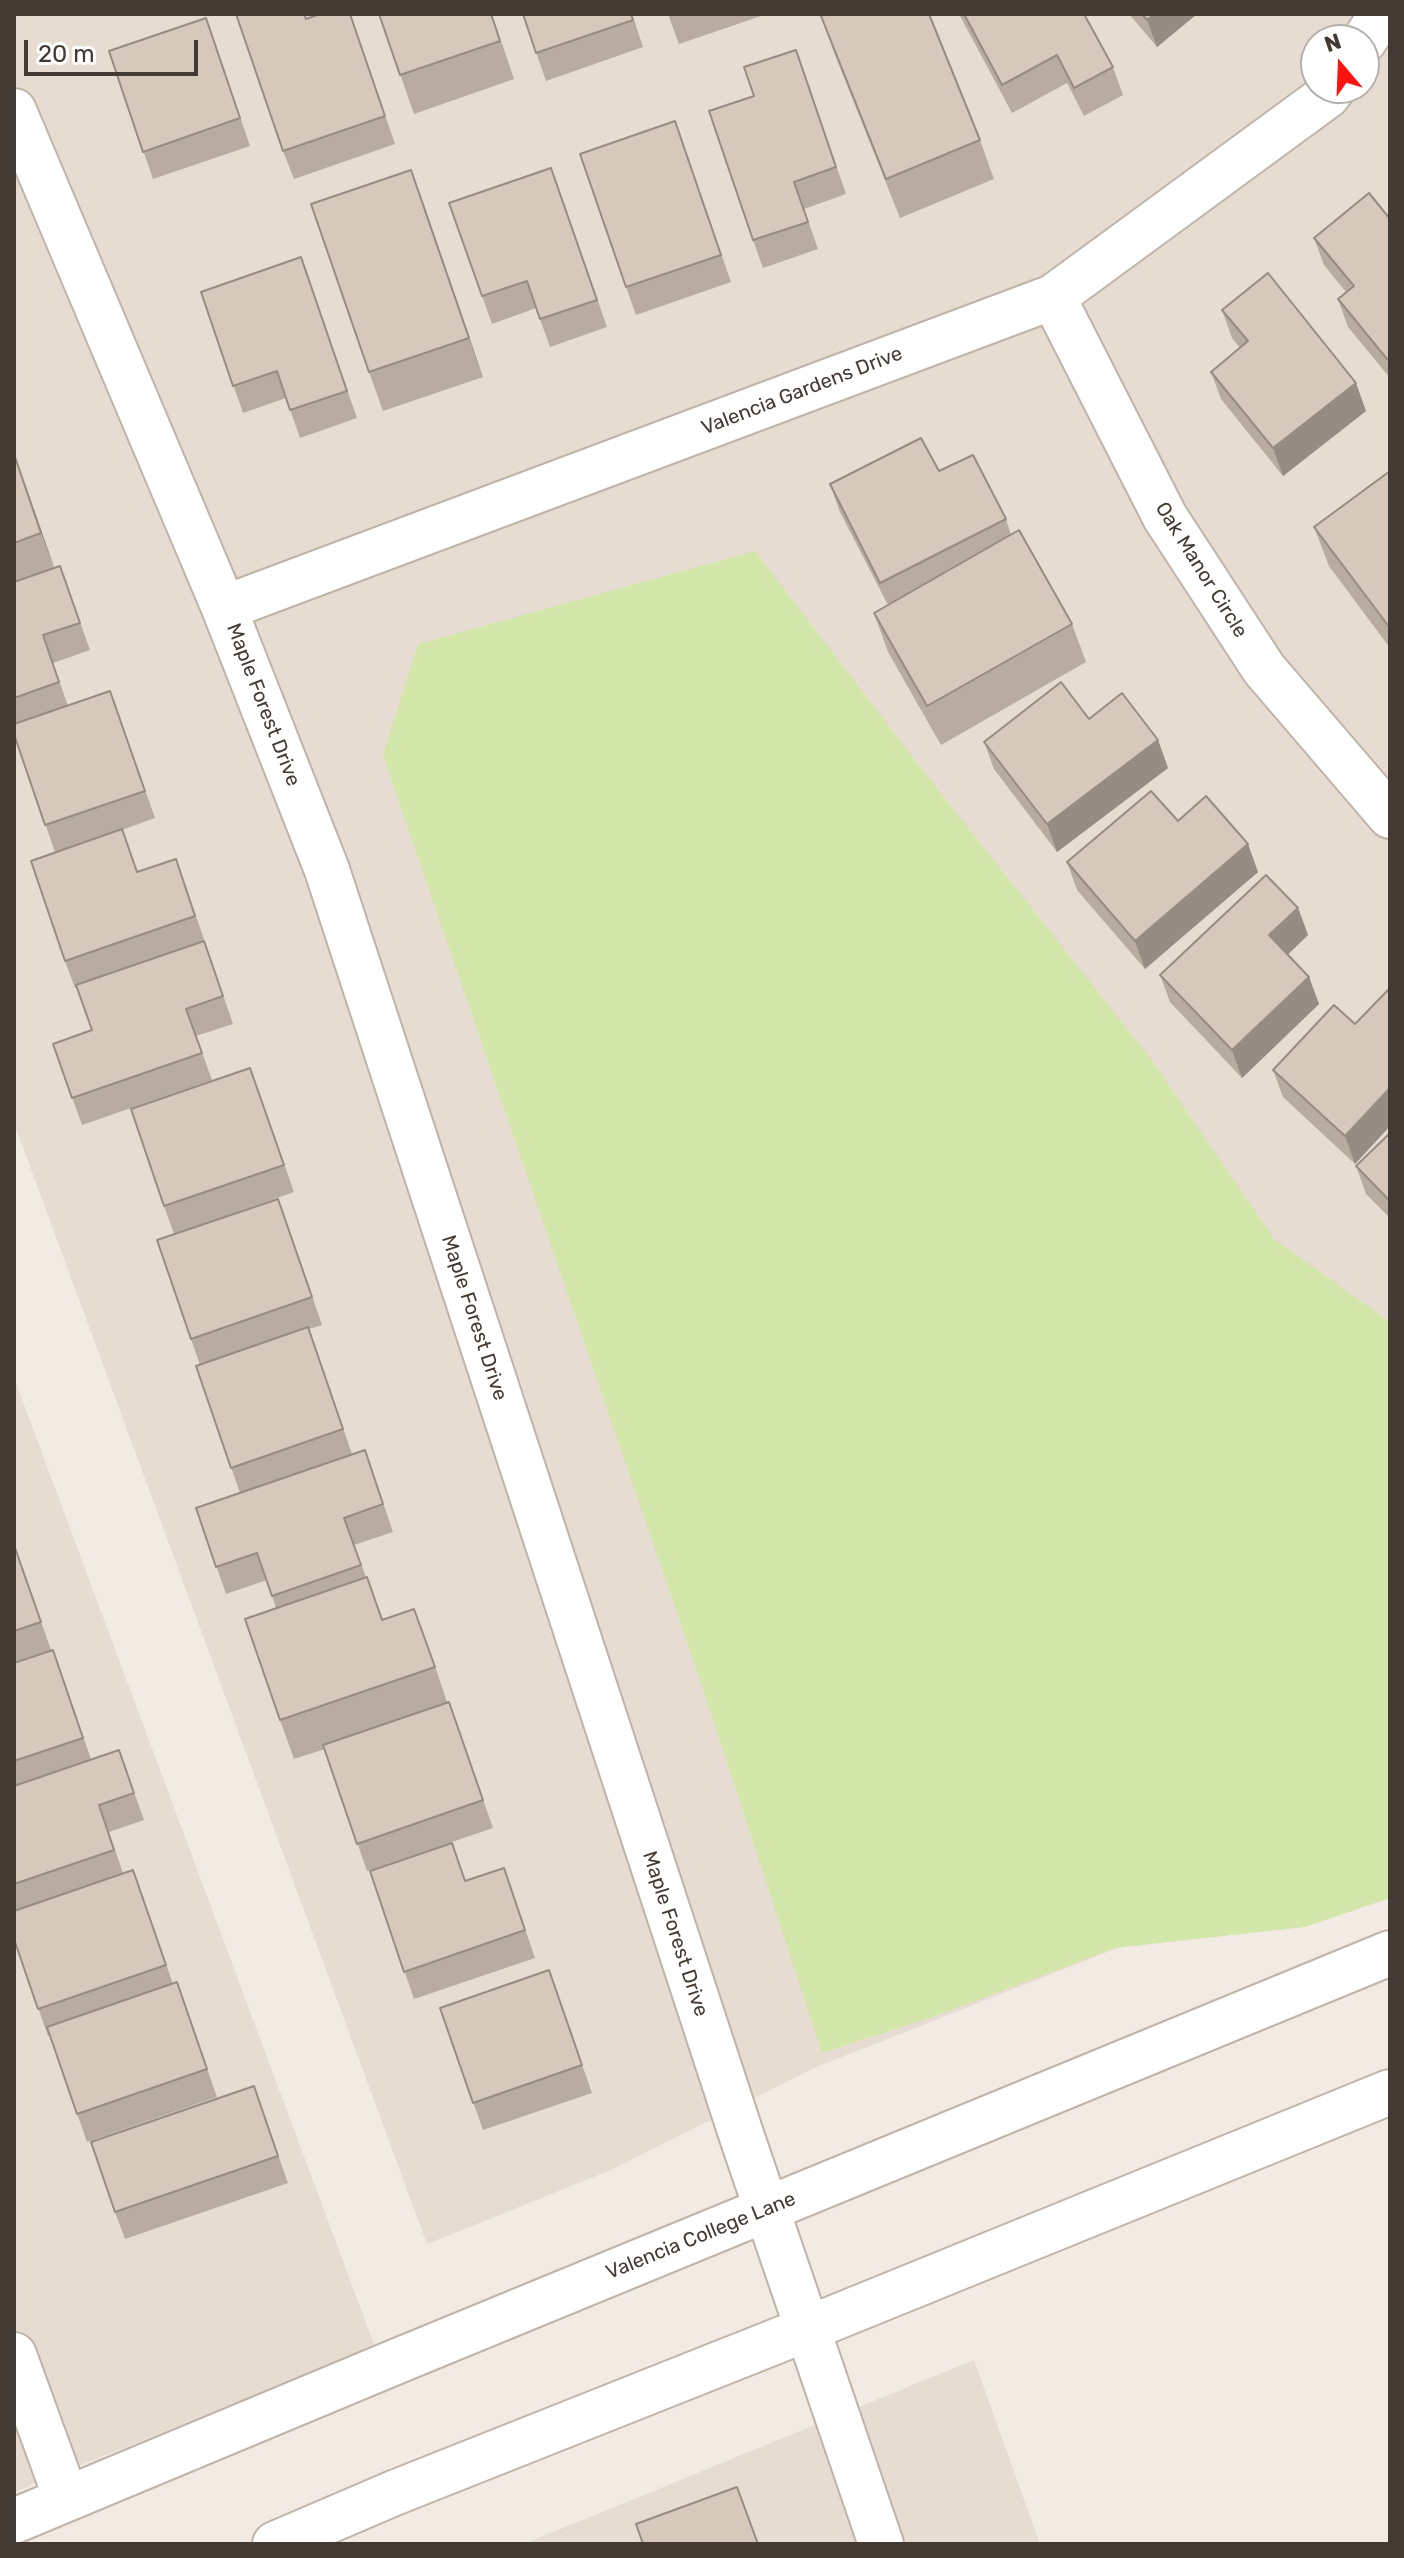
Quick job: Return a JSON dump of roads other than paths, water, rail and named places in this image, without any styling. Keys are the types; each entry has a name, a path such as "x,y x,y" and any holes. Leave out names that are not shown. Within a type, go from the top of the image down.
{"street":[{"name":"Valencia Gardens Drive","path":"224,608 1053,297 1316,104"},
{"name":"Maple Forest Drive","path":"14,111 224,608 327,870 766,2209 881,2544"},
{"name":"Oak Manor Circle","path":"1053,297 1165,517 1181,542 1264,669 1390,816"},
{"name":"Valencia College Lane","path":"14,2521 1390,1953"},
{"path":"275,2544 394,2493 1390,2092"},
{"path":"14,2355 66,2498"}]}
